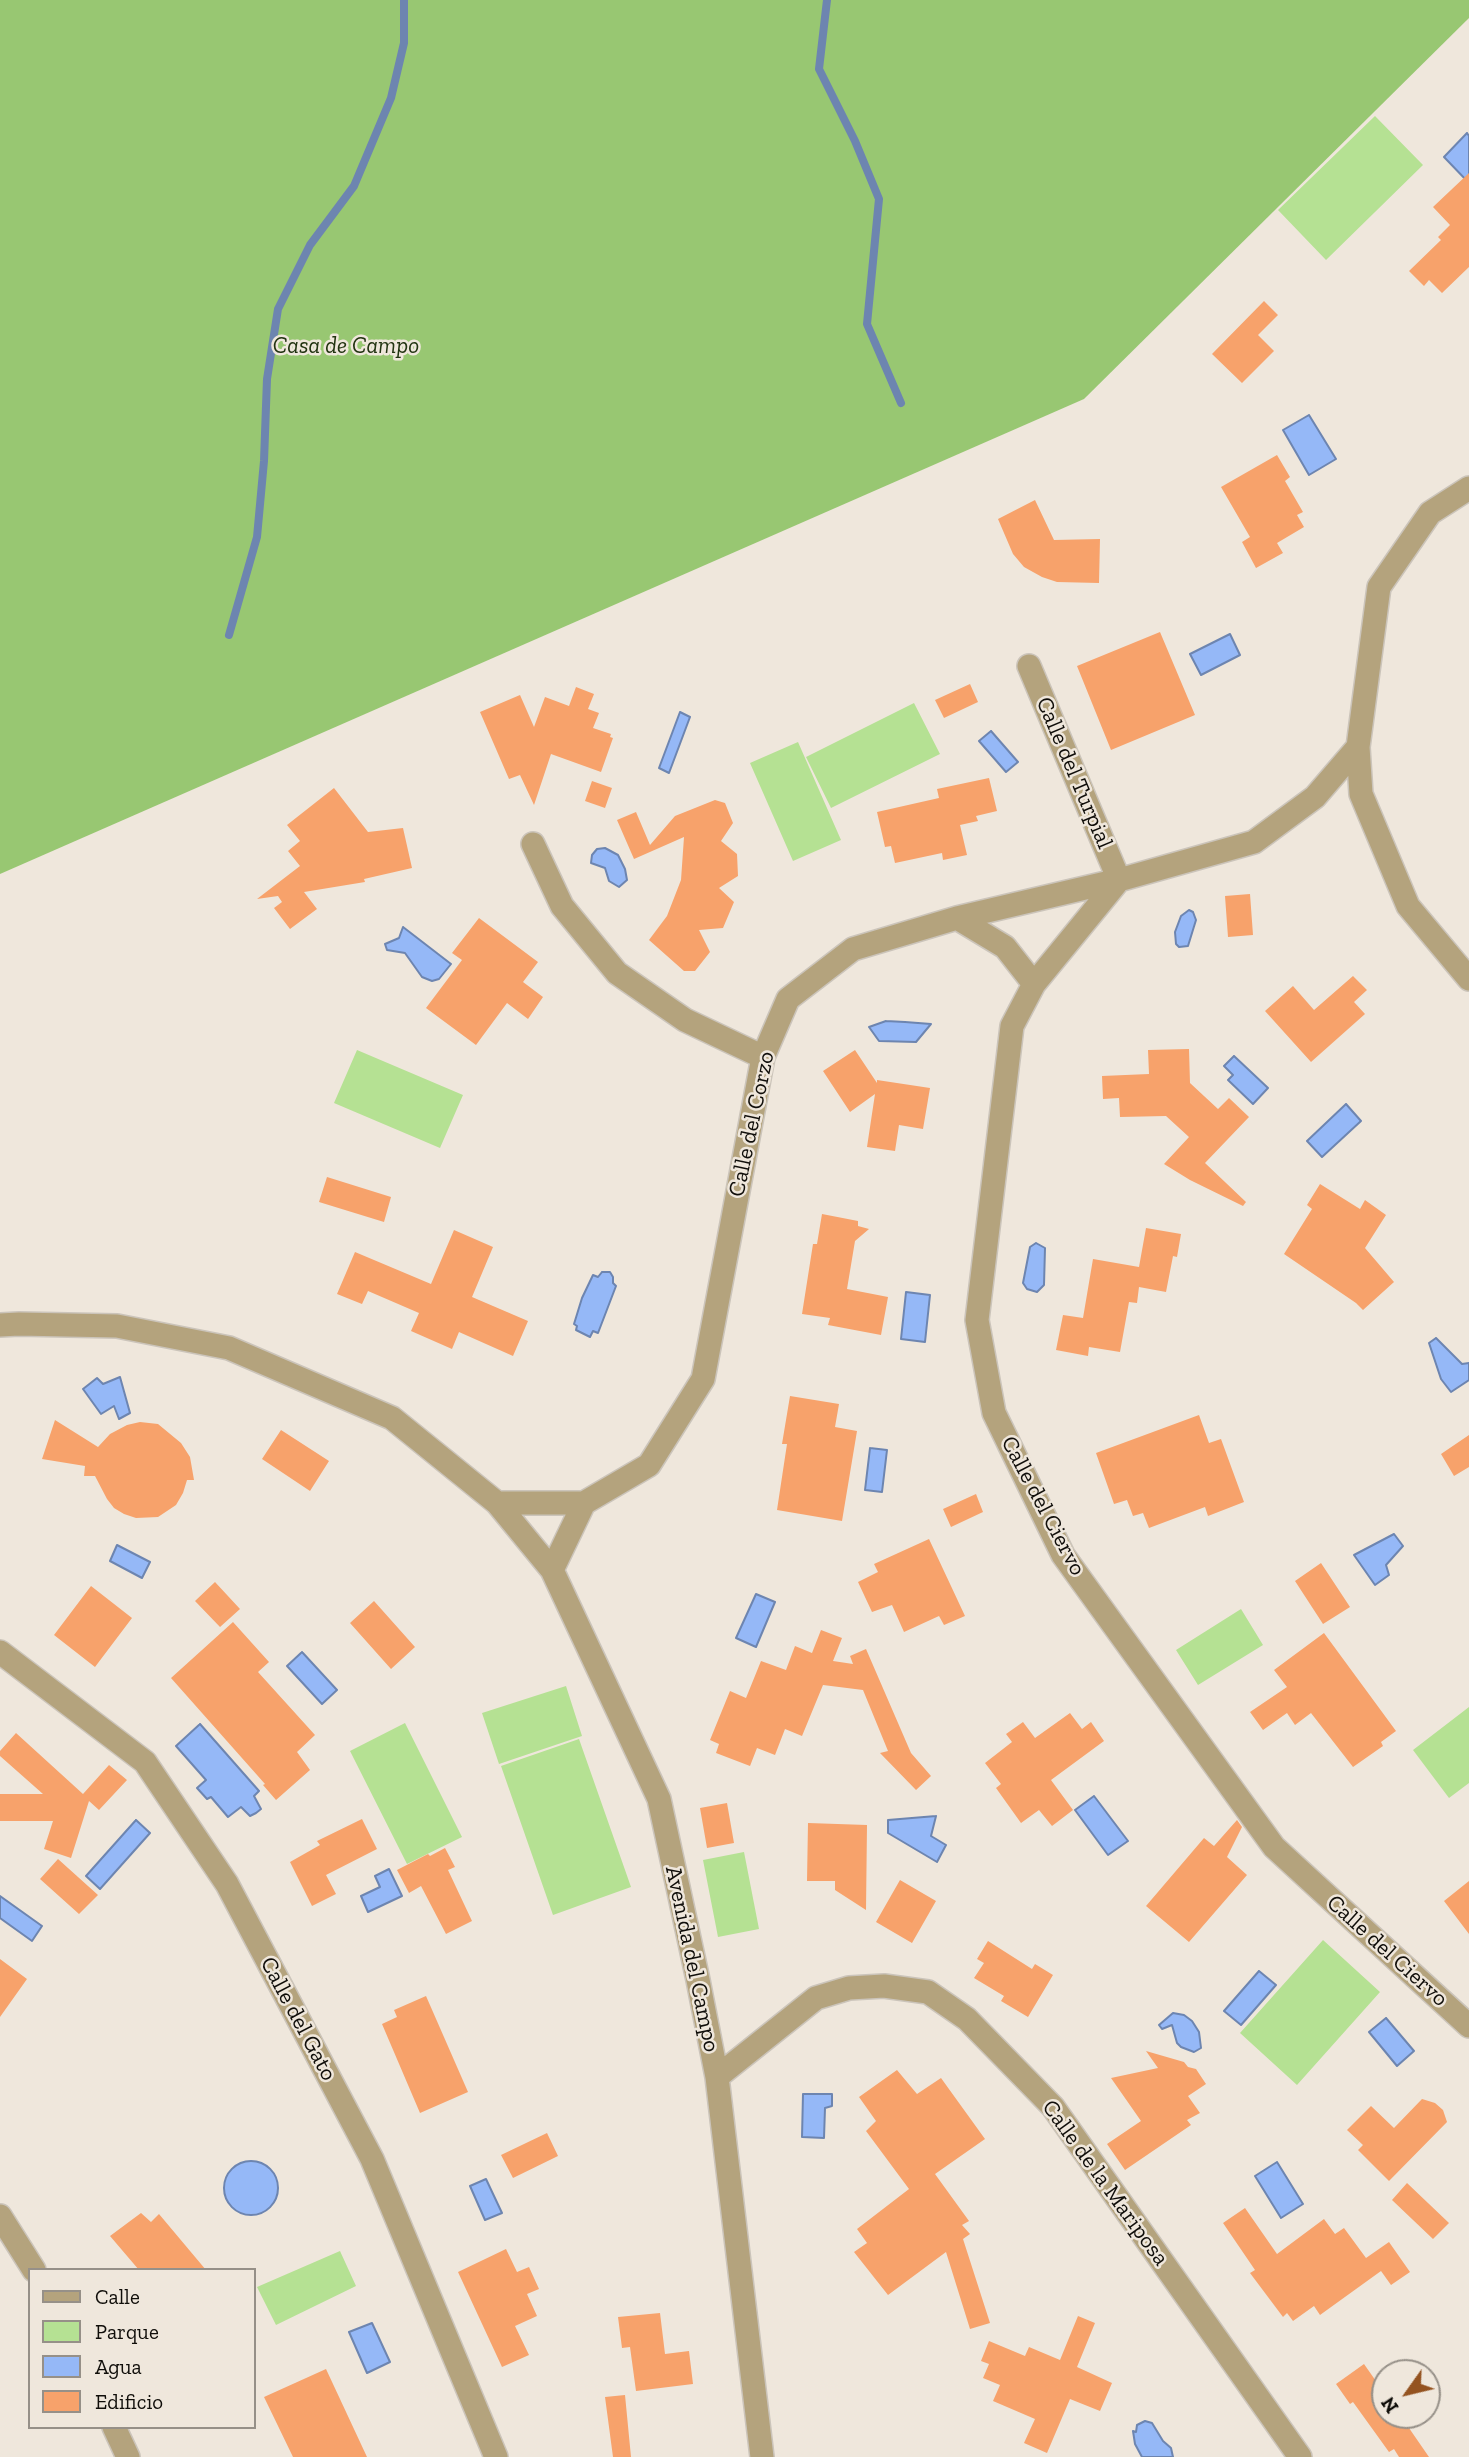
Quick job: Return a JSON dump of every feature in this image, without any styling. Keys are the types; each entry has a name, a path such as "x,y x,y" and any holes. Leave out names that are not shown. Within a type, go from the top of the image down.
{"street":[{"path":"1469,488 1430,513 1379,587 1358,747 1361,794 1408,906 1469,979"},
{"name":"Calle del Turpial","path":"1029,666 1119,880"},
{"name":"Calle del Corzo","path":"584,1503 649,1465 703,1379 762,1056 788,999 853,948 957,918 1119,880 1254,842 1315,797 1358,747"},
{"path":"1315,797 1361,794"},
{"path":"533,844 562,906 617,973 685,1020 762,1056"},
{"name":"Calle del Ciervo","path":"1119,880 1034,984 1012,1026 976,1320 994,1413 1063,1555 1274,1847 1469,2026"},
{"path":"957,918 1005,947 1034,984"},
{"path":"0,1325 117,1326 229,1348 392,1418 497,1503 584,1503 552,1570"},
{"name":"Avenida del Campo","path":"497,1503 552,1570 659,1799 716,2077 762,2457"},
{"name":"Calle del Gato","path":"0,1652 145,1762 227,1884 372,2159 496,2457"},
{"name":"Calle de la Mariposa","path":"716,2077 816,1998 849,1988 884,1986 928,1992 967,2019 1054,2107 1300,2457"},
{"path":"0,2217 33,2268"},
{"path":"115,2429 128,2457"}],"green space":[{"name":"Casa de Campo","path":"0,0 1469,0 1469,18 1084,399 0,874"},
{"path":"1375,116 1423,165 1326,260 1278,210"},
{"path":"914,703 940,754 831,808 806,757"},
{"path":"798,742 841,840 793,861 750,763"},
{"path":"357,1050 463,1095 440,1148 334,1103"},
{"path":"1241,1609 1263,1645 1198,1685 1176,1650"},
{"path":"566,1686 582,1736 499,1764 482,1713"},
{"path":"1469,1707 1469,1783 1449,1798 1413,1750"},
{"path":"405,1723 462,1837 407,1864 350,1751"},
{"path":"579,1739 631,1887 553,1915 501,1766"},
{"path":"744,1852 759,1929 718,1937 703,1860"},
{"path":"1323,1940 1380,1992 1297,2085 1240,2033"},
{"path":"340,2251 356,2286 276,2325 257,2287"}],"water":[{"path":"1467,133 1469,136 1469,183 1444,157"},
{"path":"1309,415 1336,459 1309,475 1283,430"},
{"path":"1230,634 1240,655 1201,675 1190,654"},
{"path":"680,712 690,717 669,773 659,768"},
{"path":"991,731 1018,762 1006,772 979,741"},
{"path":"605,848 618,855 625,869 627,880 619,887 609,881 605,868 591,863 592,855 597,849"},
{"path":"1189,910 1193,912 1196,920 1188,946 1179,947 1176,944 1175,932 1181,916"},
{"path":"403,927 451,964 439,979 432,981 422,977 405,953 387,950 385,944 399,938"},
{"path":"886,1021 931,1024 916,1042 879,1041 869,1027"},
{"path":"1234,1056 1268,1088 1253,1104 1228,1080 1233,1075 1224,1066"},
{"path":"1346,1104 1361,1121 1322,1157 1307,1141"},
{"path":"1036,1243 1045,1248 1044,1285 1037,1292 1027,1289 1023,1283 1030,1247"},
{"path":"602,1272 610,1272 616,1286 598,1333 593,1331 590,1337 576,1330 577,1326 574,1324 593,1275 598,1277"},
{"path":"906,1292 930,1295 925,1342 901,1339"},
{"path":"1436,1338 1462,1364 1469,1363 1469,1380 1451,1392 1441,1379 1429,1343"},
{"path":"120,1377 130,1413 119,1419 114,1406 101,1414 83,1389 97,1378 103,1384"},
{"path":"870,1448 887,1450 882,1492 865,1490"},
{"path":"1394,1534 1403,1546 1386,1565 1389,1575 1375,1585 1354,1555"},
{"path":"117,1545 150,1562 142,1578 110,1561"},
{"path":"756,1594 775,1602 756,1647 736,1638"},
{"path":"302,1652 337,1690 322,1704 287,1666"},
{"path":"200,1724 259,1791 254,1796 261,1809 256,1813 250,1816 241,1807 228,1817 211,1797 207,1799 197,1788 206,1780 176,1746"},
{"path":"1094,1796 1128,1841 1108,1855 1075,1810"},
{"path":"936,1816 931,1836 946,1845 937,1862 888,1833 888,1820"},
{"path":"136,1820 150,1833 100,1889 86,1876"},
{"path":"389,1869 402,1896 368,1912 361,1896 380,1887 375,1876"},
{"path":"0,1896 42,1926 32,1941 0,1918"},
{"path":"1259,1971 1276,1985 1241,2025 1224,2011"},
{"path":"1173,2013 1184,2015 1192,2021 1199,2032 1201,2048 1194,2052 1181,2047 1177,2043 1172,2025 1162,2029 1159,2025"},
{"path":"1386,2018 1414,2051 1397,2066 1369,2032"},
{"path":"803,2094 832,2094 832,2106 825,2108 824,2138 802,2137"},
{"path":"251,2161 270,2169 278,2188 270,2207 251,2215 232,2207 224,2188 232,2169"},
{"path":"1277,2162 1303,2204 1281,2218 1255,2176"},
{"path":"486,2179 502,2213 485,2220 470,2186"},
{"path":"372,2323 390,2362 367,2373 349,2332"},
{"path":"1145,2421 1152,2423 1163,2441 1171,2448 1173,2457 1142,2457 1135,2444 1133,2431 1136,2432 1137,2425"}],"building":[{"path":"1469,173 1469,267 1442,293 1429,280 1424,286 1409,271 1441,240 1438,237 1450,225 1433,207"},
{"path":"1264,301 1278,315 1258,335 1274,351 1242,383 1212,354"},
{"path":"1277,455 1290,477 1285,481 1303,512 1297,515 1304,527 1277,543 1283,553 1256,568 1242,542 1250,537 1221,487"},
{"path":"1035,500 1054,540 1100,539 1099,583 1057,582 1042,577 1024,567 1013,554 998,519"},
{"path":"1160,632 1195,715 1111,750 1077,666"},
{"path":"970,684 978,702 944,718 935,700"},
{"path":"576,687 594,694 588,709 599,713 593,728 611,734 610,737 613,738 601,772 551,754 534,805 520,775 509,779 480,712 520,695 534,727 545,697 569,706"},
{"path":"989,778 997,811 976,816 978,821 960,825 967,855 943,860 942,853 895,863 891,846 885,847 877,812 939,798 937,789"},
{"path":"592,781 612,788 605,808 585,801"},
{"path":"334,788 368,832 403,828 412,868 364,879 365,882 304,892 317,909 290,929 274,908 282,902 278,896 257,899 300,866 288,851 300,841 287,825"},
{"path":"715,800 725,803 733,823 721,841 737,854 738,876 719,888 734,902 723,928 699,930 710,952 695,971 684,971 649,940 667,916 681,880 684,837 634,859 617,820 636,812 650,845 675,816"},
{"path":"1250,894 1253,935 1228,937 1225,896"},
{"path":"479,918 538,962 523,982 543,997 528,1019 507,1003 476,1045 426,1008 462,960 452,953"},
{"path":"1353,976 1367,990 1354,1002 1365,1014 1311,1062 1265,1011 1293,986 1314,1010"},
{"path":"1189,1049 1190,1083 1218,1109 1229,1098 1249,1117 1205,1163 1246,1202 1243,1206 1164,1164 1189,1137 1166,1116 1120,1117 1119,1098 1103,1099 1102,1076 1149,1074 1148,1050"},
{"path":"855,1050 877,1083 877,1080 930,1088 923,1129 899,1125 895,1151 867,1147 875,1094 850,1112 823,1071"},
{"path":"327,1177 391,1197 384,1222 319,1202"},
{"path":"1320,1184 1360,1209 1365,1200 1386,1215 1365,1248 1394,1282 1363,1310 1284,1254 1312,1209 1307,1205"},
{"path":"822,1214 858,1221 858,1226 869,1229 855,1241 847,1289 888,1297 881,1335 828,1325 830,1318 802,1314 813,1244 817,1244"},
{"path":"1146,1228 1181,1234 1177,1257 1173,1256 1166,1292 1139,1287 1137,1303 1129,1302 1120,1352 1089,1347 1088,1356 1056,1350 1063,1315 1083,1318 1093,1259 1139,1267"},
{"path":"454,1230 493,1247 472,1297 528,1321 513,1356 459,1332 452,1349 411,1331 419,1313 368,1291 362,1304 337,1294 355,1252 431,1284"},
{"path":"790,1396 839,1404 835,1427 857,1431 842,1521 777,1510 787,1444 782,1444"},
{"path":"1199,1415 1209,1443 1221,1439 1244,1502 1208,1516 1205,1507 1149,1528 1143,1513 1133,1516 1127,1500 1114,1504 1096,1453"},
{"path":"55,1420 98,1447 110,1434 127,1425 140,1422 158,1424 181,1443 190,1457 194,1480 187,1480 176,1505 158,1517 136,1518 124,1514 114,1508 107,1499 95,1476 84,1476 85,1466 42,1459"},
{"path":"281,1430 329,1461 310,1491 262,1459"},
{"path":"1469,1435 1469,1467 1454,1476 1441,1454"},
{"path":"976,1494 983,1512 951,1527 943,1509"},
{"path":"929,1539 965,1616 944,1625 939,1616 904,1632 892,1605 872,1612 858,1582 878,1572 874,1564"},
{"path":"1321,1563 1350,1607 1323,1624 1295,1581"},
{"path":"215,1582 240,1609 220,1627 195,1601"},
{"path":"91,1586 132,1618 95,1667 54,1635"},
{"path":"374,1601 415,1647 391,1669 350,1623"},
{"path":"233,1622 269,1662 258,1672 315,1735 297,1752 310,1770 276,1800 171,1678"},
{"path":"821,1630 842,1638 833,1661 853,1664 850,1656 866,1649 911,1753 931,1776 916,1790 880,1753 888,1751 863,1690 823,1685 802,1736 785,1729 775,1755 757,1748 750,1766 716,1753 719,1744 710,1740 730,1691 746,1698 761,1661 786,1670 795,1646 812,1653"},
{"path":"1324,1633 1396,1731 1381,1742 1383,1746 1353,1767 1311,1713 1295,1725 1287,1713 1263,1730 1250,1712 1287,1687 1274,1670"},
{"path":"1070,1713 1082,1729 1091,1722 1104,1741 1051,1780 1073,1810 1052,1826 1039,1810 1021,1823 996,1788 1001,1784 985,1763 1012,1742 1006,1734 1023,1722 1035,1738"},
{"path":"16,1733 83,1794 109,1765 127,1780 99,1810 89,1801 71,1858 44,1849 53,1821 0,1821 0,1794 43,1794 0,1756 0,1751"},
{"path":"727,1803 734,1843 707,1848 700,1808"},
{"path":"362,1819 377,1849 326,1875 336,1894 312,1906 290,1862 320,1845 317,1841"},
{"path":"1237,1820 1242,1827 1227,1857 1247,1875 1189,1942 1146,1906 1204,1838 1214,1846"},
{"path":"808,1823 867,1825 866,1910 835,1890 835,1881 807,1881"},
{"path":"445,1848 455,1867 448,1870 472,1921 446,1934 421,1886 409,1893 397,1870"},
{"path":"58,1859 98,1895 79,1914 40,1879"},
{"path":"900,1880 936,1901 912,1943 876,1922"},
{"path":"1469,1881 1469,1934 1444,1901"},
{"path":"988,1941 1032,1969 1035,1964 1053,1975 1028,2017 1001,2001 1004,1996 974,1978 984,1963 977,1959"},
{"path":"0,1959 27,1979 0,2017"},
{"path":"426,1996 468,2092 420,2113 382,2024 397,2017 394,2010"},
{"path":"1146,2051 1184,2062 1188,2067 1196,2069 1206,2084 1188,2096 1200,2113 1187,2120 1191,2125 1125,2170 1107,2144 1141,2121 1111,2078 1158,2068"},
{"path":"897,2070 917,2094 941,2078 985,2139 935,2174 969,2221 962,2225 970,2234 963,2239 990,2323 970,2329 946,2252 888,2295 854,2252 867,2243 857,2229 909,2189 866,2131 876,2121 859,2097"},
{"path":"1422,2099 1435,2103 1443,2110 1447,2122 1389,2181 1358,2150 1363,2145 1347,2130 1371,2106 1394,2128"},
{"path":"547,2133 558,2156 513,2178 501,2155"},
{"path":"1407,2183 1449,2223 1433,2239 1392,2200"},
{"path":"1245,2208 1277,2254 1324,2219 1335,2234 1344,2228 1366,2258 1389,2242 1410,2272 1391,2285 1381,2271 1320,2315 1314,2306 1293,2321 1287,2313 1283,2317 1250,2273 1255,2270 1223,2223"},
{"path":"141,2213 151,2222 159,2214 204,2268 137,2268 110,2236"},
{"path":"506,2249 517,2272 529,2267 539,2289 527,2294 537,2316 515,2326 529,2355 502,2367 458,2272"},
{"path":"660,2313 665,2354 689,2351 693,2384 636,2391 630,2347 622,2348 618,2317"},
{"path":"1078,2316 1095,2323 1077,2367 1112,2383 1100,2411 1070,2399 1047,2453 1024,2443 1035,2419 993,2401 1000,2385 983,2378 989,2364 981,2361 989,2341 1025,2356 1029,2347 1060,2360"},
{"path":"1364,2364 1371,2374 1371,2427 1353,2402 1350,2404 1336,2384"},
{"path":"326,2369 367,2457 293,2457 264,2397"},
{"path":"625,2395 631,2457 613,2457 605,2397"},
{"path":"1372,2429 1410,2429 1429,2457 1399,2457 1394,2449 1389,2452"}],"waterway":[{"path":"229,635 257,537 264,461 267,379 278,309 310,245 354,186 391,98 404,43 404,0"},
{"path":"827,0 819,69 855,141 879,199 867,324 901,403"}]}
